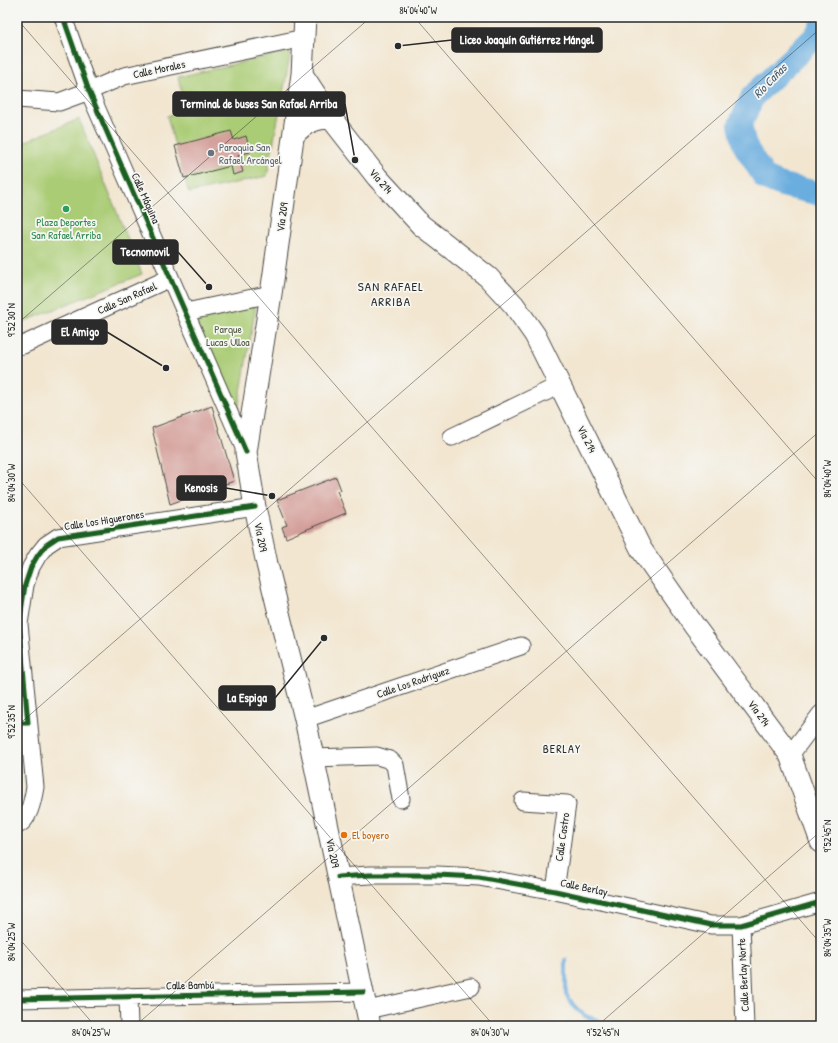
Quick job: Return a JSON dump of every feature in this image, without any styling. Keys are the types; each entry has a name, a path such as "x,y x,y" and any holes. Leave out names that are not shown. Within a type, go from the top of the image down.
{"main road":[{"name":"Vía 209","path":"304,17 302,74 294,135 246,452 269,576 305,719 367,1009"},
{"name":"Vía 214","path":"302,74 331,118 377,177 421,225 488,277 514,304 535,335 641,549 695,627 790,755 821,842"},
{"path":"294,135 306,123 322,118 331,118"}],"street":[{"name":"Calle Máquina","path":"63,17 89,92 246,452"},
{"name":"Calle Morales","path":"17,99 59,102 89,92 124,76 304,38"},
{"name":"Calle San Rafael","path":"17,346 23,345 170,278"},
{"path":"186,312 271,294"},
{"path":"452,437 560,385"},
{"name":"Calle Los Higuerones","path":"17,825 25,820 33,801 35,787 23,723 18,624 25,585 31,567 38,555 46,545 58,537 255,507"},
{"name":"Calle Los Rodriguez","path":"305,719 521,646"},
{"path":"790,755 821,714"},
{"path":"313,758 377,756 390,760 395,765 401,799"},
{"name":"Calle Castro","path":"523,801 567,804 555,891"},
{"name":"Calle Berlay","path":"338,877 370,875 437,875 472,877 555,891 711,925 741,925 821,902"},
{"name":"Calle Berlay Norte","path":"741,925 745,1026"},
{"name":"Calle Bambú","path":"17,999 128,996 367,1009 471,987"},
{"path":"128,996 129,1026"}],"green space":[{"path":"291,51 267,176 189,193 167,116 186,110 178,77"},
{"name":"Plaza Deportes San Rafael Arriba","path":"79,119 142,274 18,324 17,145"},
{"name":"Parque Lucas Ulloa","path":"256,305 238,409 194,320"}],"building":[{"name":"Paroquia San Rafael Arcángel","path":"231,131 234,140 246,136 250,152 238,155 243,172 233,175 231,166 184,178 175,146"},
{"path":"212,406 234,481 170,504 152,428"},
{"path":"336,477 341,490 337,491 346,513 286,538 282,527 287,525 277,500"}],"waterway":[{"name":"Río Cañas","path":"821,27 815,37 753,96 740,125 745,146 765,178 782,185 821,194"},
{"path":"566,960 566,994 574,1006 585,1016 598,1020 605,1026"}],"cycle path":[{"path":"63,17 89,91 246,452"},
{"path":"17,723 28,723 19,624 25,585 31,567 46,545 58,537 255,507"},
{"path":"338,877 370,875 437,875 479,877 555,891 711,925 741,925 821,902"},
{"path":"17,999 363,992"}],"place":[{"name":"Liceo Joaquín Gutiérrez Mángel","path":"398,46"},
{"name":"Paroquia San Rafael Arcángel","path":"211,153"},
{"name":"Terminal de buses San Rafael Arriba","path":"355,160"},
{"name":"Plaza Deportes San Rafael Arriba","path":"66,209"},
{"name":"Tecnomovil","path":"209,287"},
{"name":"El Amigo","path":"166,368"},
{"name":"Kenosis","path":"272,496"},
{"name":"La Espiga","path":"324,638"},
{"name":"El boyero","path":"344,835"}],"district":[{"name":"SAN RAFAEL ARRIBA","path":"391,294"},
{"name":"BERLAY","path":"562,749"}]}
